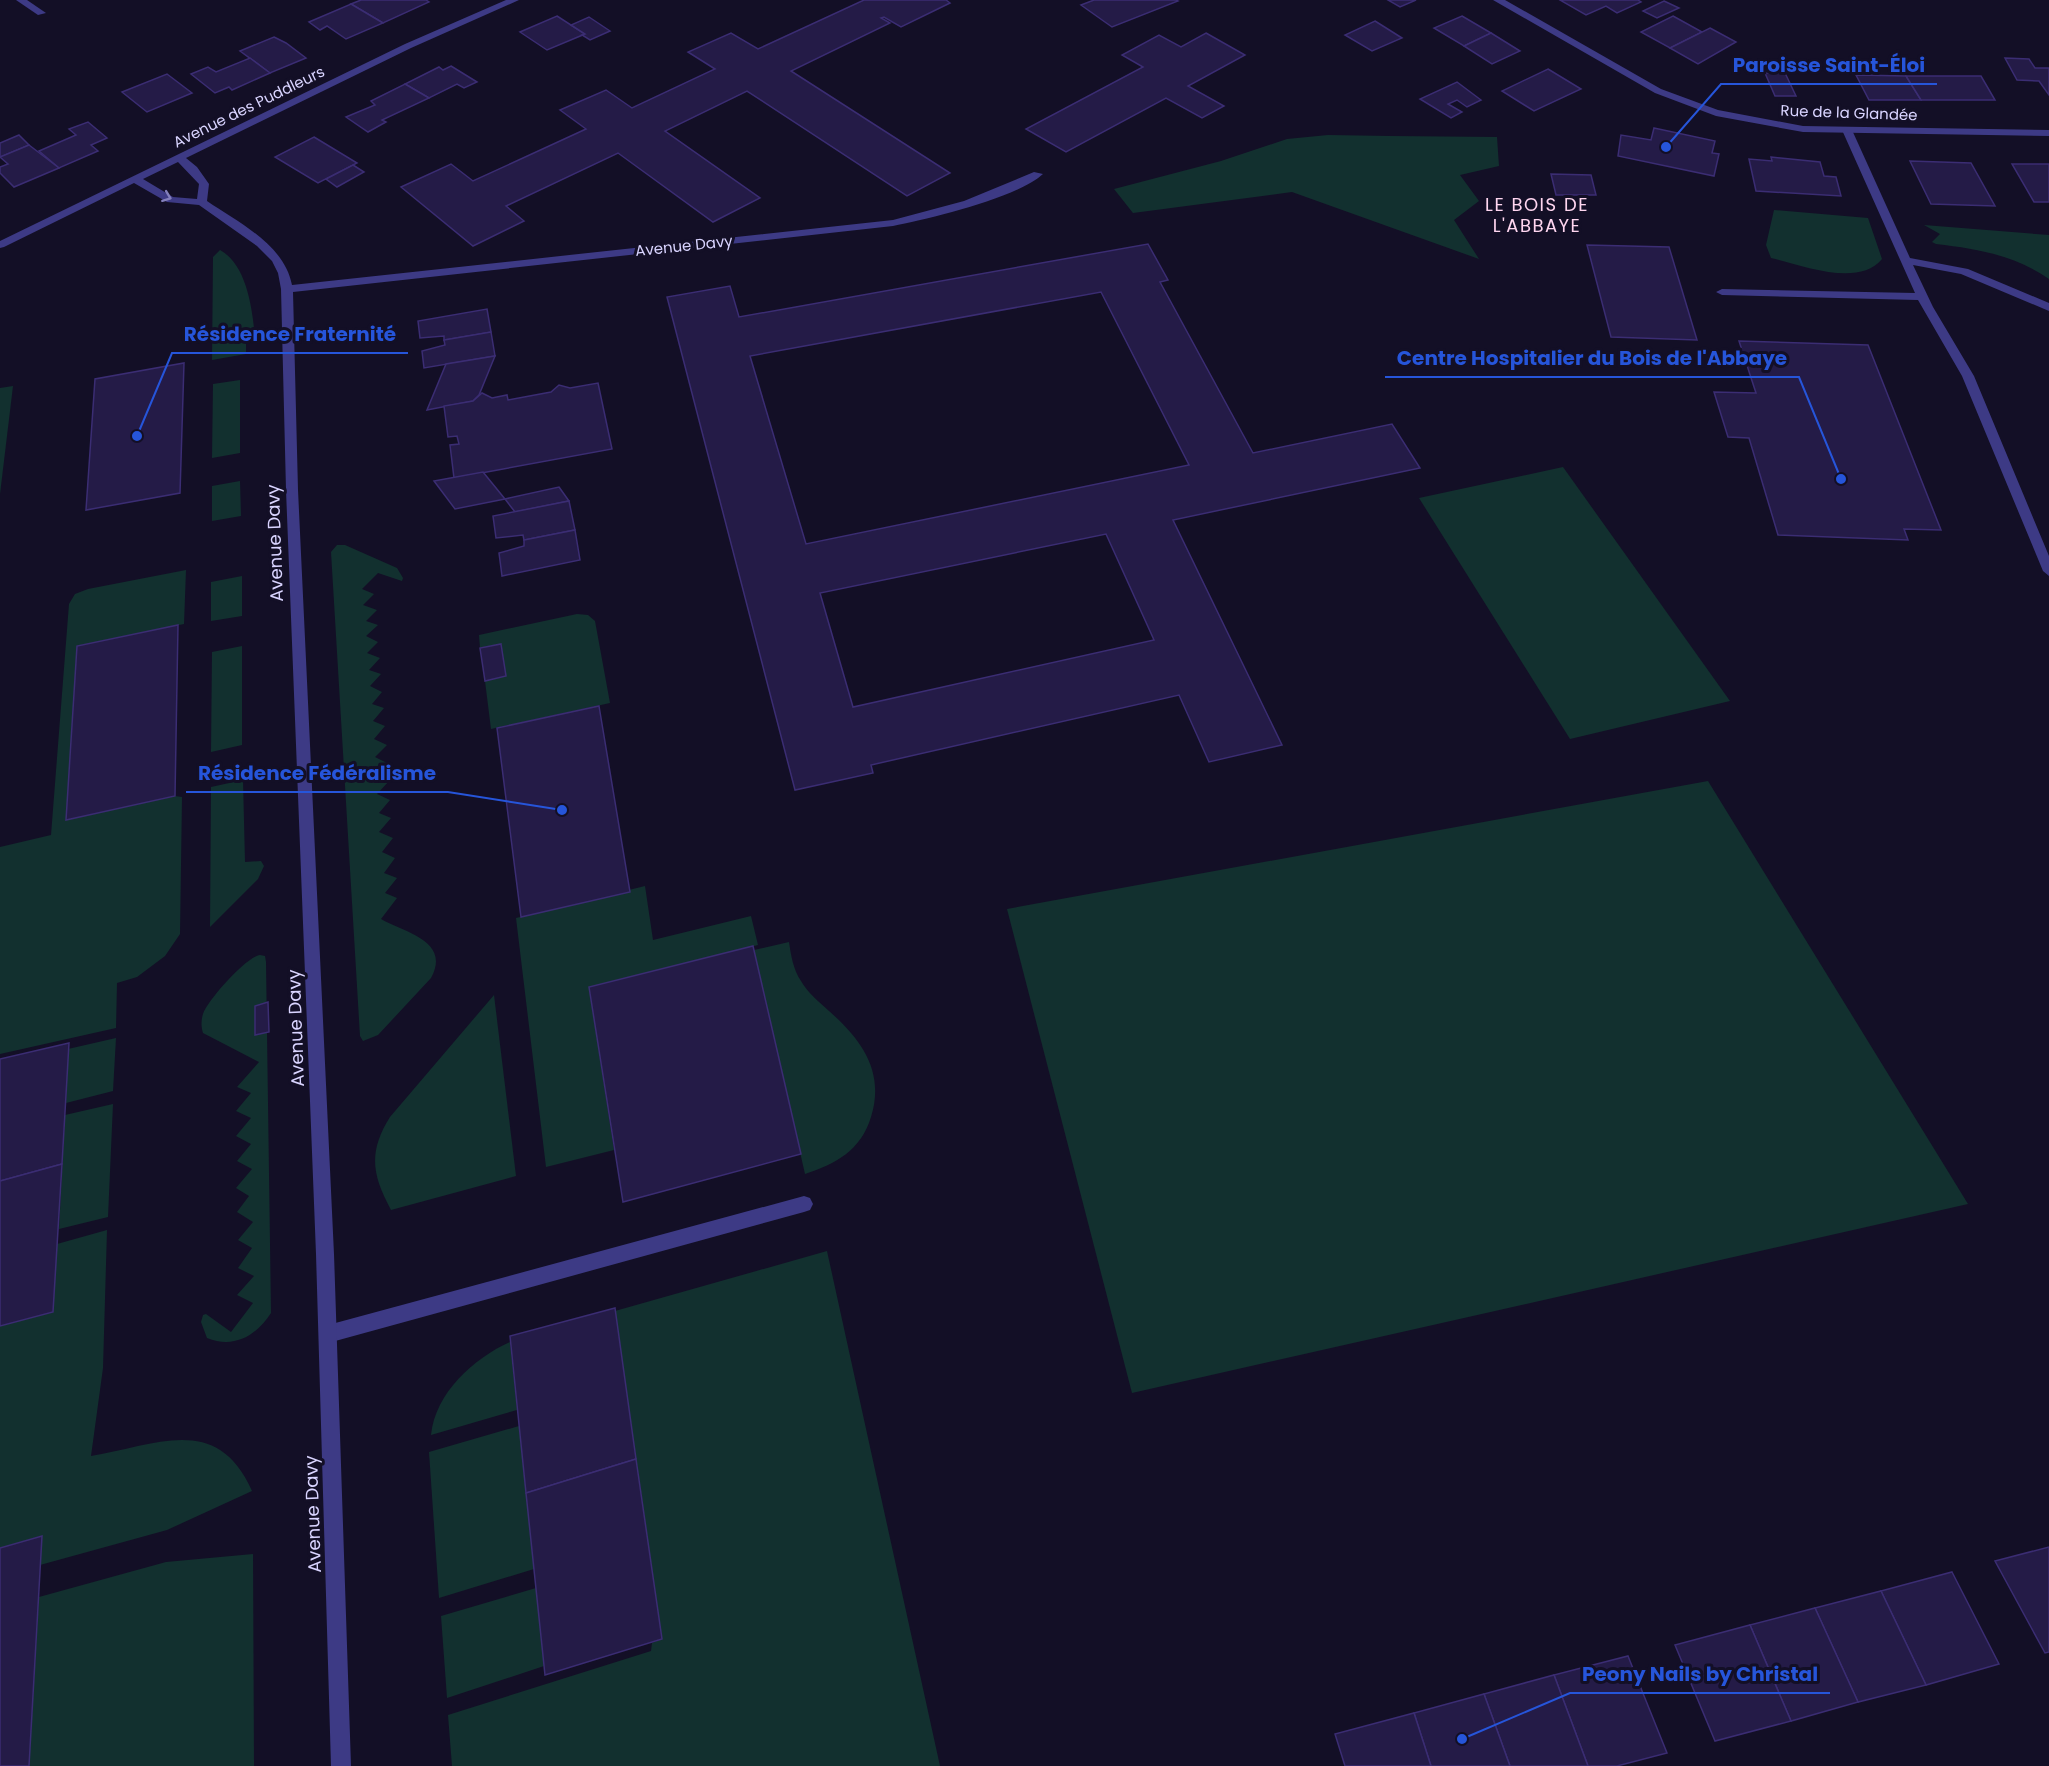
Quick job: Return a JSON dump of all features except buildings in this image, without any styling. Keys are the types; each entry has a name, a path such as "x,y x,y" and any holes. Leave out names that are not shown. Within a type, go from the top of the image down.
{"street":[{"path":"21,0 41,13"},
{"name":"Avenue des Puddleurs","path":"0,245 408,46 514,0"},
{"name":"Rue de la Glandée","path":"1498,0 1630,76 1693,105 1785,127 2049,133"},
{"path":"1847,130 1922,297 1932,316 1948,337 1968,377 2007,464 2014,488 2049,571"},
{"path":"136,180 171,200 202,202 204,184 193,169 180,158"},
{"name":"Avenue Davy","path":"286,289 893,223 923,217 986,197 1038,174"},
{"name":"Avenue Davy","path":"202,202 261,244 276,259 284,273 286,289 327,1334 341,1766"},
{"path":"1907,261 1964,271 2049,307"},
{"path":"1722,292 1922,297"},
{"path":"327,1334 804,1204"}],"green space":[{"path":"1328,135 1497,137 1499,166 1460,175 1479,201 1454,220 1479,259 1292,192 1133,213 1114,189 1221,161 1287,139"},
{"path":"1774,210 1868,218 1882,259 1872,268 1845,273 1813,269 1771,258 1766,245"},
{"path":"1924,225 2049,235 2049,279 2022,264 1995,254 1936,244 1932,242 1940,234"},
{"path":"220,250 229,257 242,276 250,300 255,336 246,338 246,354 212,360 213,257"},
{"path":"240,380 240,453 212,458 213,384"},
{"path":"13,386 0,494 0,388"},
{"path":"1563,467 1730,701 1570,739 1419,498"},
{"path":"240,481 241,516 212,521 212,486"},
{"path":"337,545 345,545 397,568 403,578 402,581 378,573 362,589 374,594 363,605 377,610 366,621 378,625 366,636 378,642 367,653 380,658 369,670 381,674 370,686 382,692 372,704 384,708 373,721 385,726 374,739 387,745 375,757 387,763 376,775 389,781 377,794 390,800 379,813 391,818 379,832 393,838 382,852 395,858 384,873 397,878 385,893 397,898 381,919 423,940 431,947 436,965 431,978 378,1035 363,1041 360,1036 331,552"},
{"path":"186,570 184,624 77,646 66,820 175,796 182,797 180,934 165,956 137,977 117,983 116,1028 0,1054 0,847 51,835 69,604 75,594 88,589"},
{"path":"242,576 242,616 211,621 211,582"},
{"path":"577,614 588,615 595,621 610,703 491,729 485,681 506,676 501,644 480,648 479,635"},
{"path":"242,646 242,745 211,752 212,652"},
{"path":"243,780 245,862 261,861 264,866 258,879 210,927 211,787"},
{"path":"1708,781 1968,1204 1132,1393 1007,909"},
{"path":"645,886 653,940 751,916 758,945 589,987 614,1150 546,1167 516,918"},
{"path":"789,942 798,976 810,993 841,1022 860,1045 873,1071 875,1086 875,1101 867,1129 854,1147 827,1166 805,1174 754,950"},
{"path":"260,955 265,956 266,962 271,1313 251,1334 226,1342 207,1338 201,1322 203,1315 206,1314 231,1332 253,1303 237,1295 254,1276 238,1268 252,1248 238,1240 253,1222 237,1212 249,1196 236,1188 252,1169 237,1161 251,1144 236,1136 251,1118 236,1111 251,1093 237,1087 259,1062 203,1033 202,1021 206,1008 220,990 246,963"},
{"path":"494,995 516,1176 391,1210 380,1186 375,1164 378,1141 383,1130 390,1117"},
{"path":"116,1038 113,1091 66,1103 68,1049"},
{"path":"113,1104 108,1217 59,1229 65,1115"},
{"path":"107,1230 103,1368 91,1456 161,1442 182,1440 203,1443 221,1451 238,1466 252,1491 167,1530 40,1565 41,1536 0,1548 0,1326 53,1312 57,1244"},
{"path":"827,1251 940,1766 452,1766 448,1715 651,1651 652,1643 662,1639 615,1311"},
{"path":"510,1342 517,1410 431,1435 440,1405 458,1379 483,1357"},
{"path":"519,1426 534,1569 439,1598 429,1452"},
{"path":"253,1554 254,1766 29,1766 39,1597 166,1562"},
{"path":"536,1588 544,1666 447,1698 441,1616"}],"place":[{"name":"Paroisse Saint-Éloi","path":"1666,147"},
{"name":"Résidence Fraternité","path":"137,436"},
{"name":"Centre Hospitalier du Bois de l'Abbaye","path":"1841,479"},
{"name":"Résidence Fédéralisme","path":"562,810"},
{"name":"Peony Nails by Christal","path":"1462,1739"}],"district":[{"name":"LE BOIS DE L'ABBAYE","path":"1537,215"}]}
